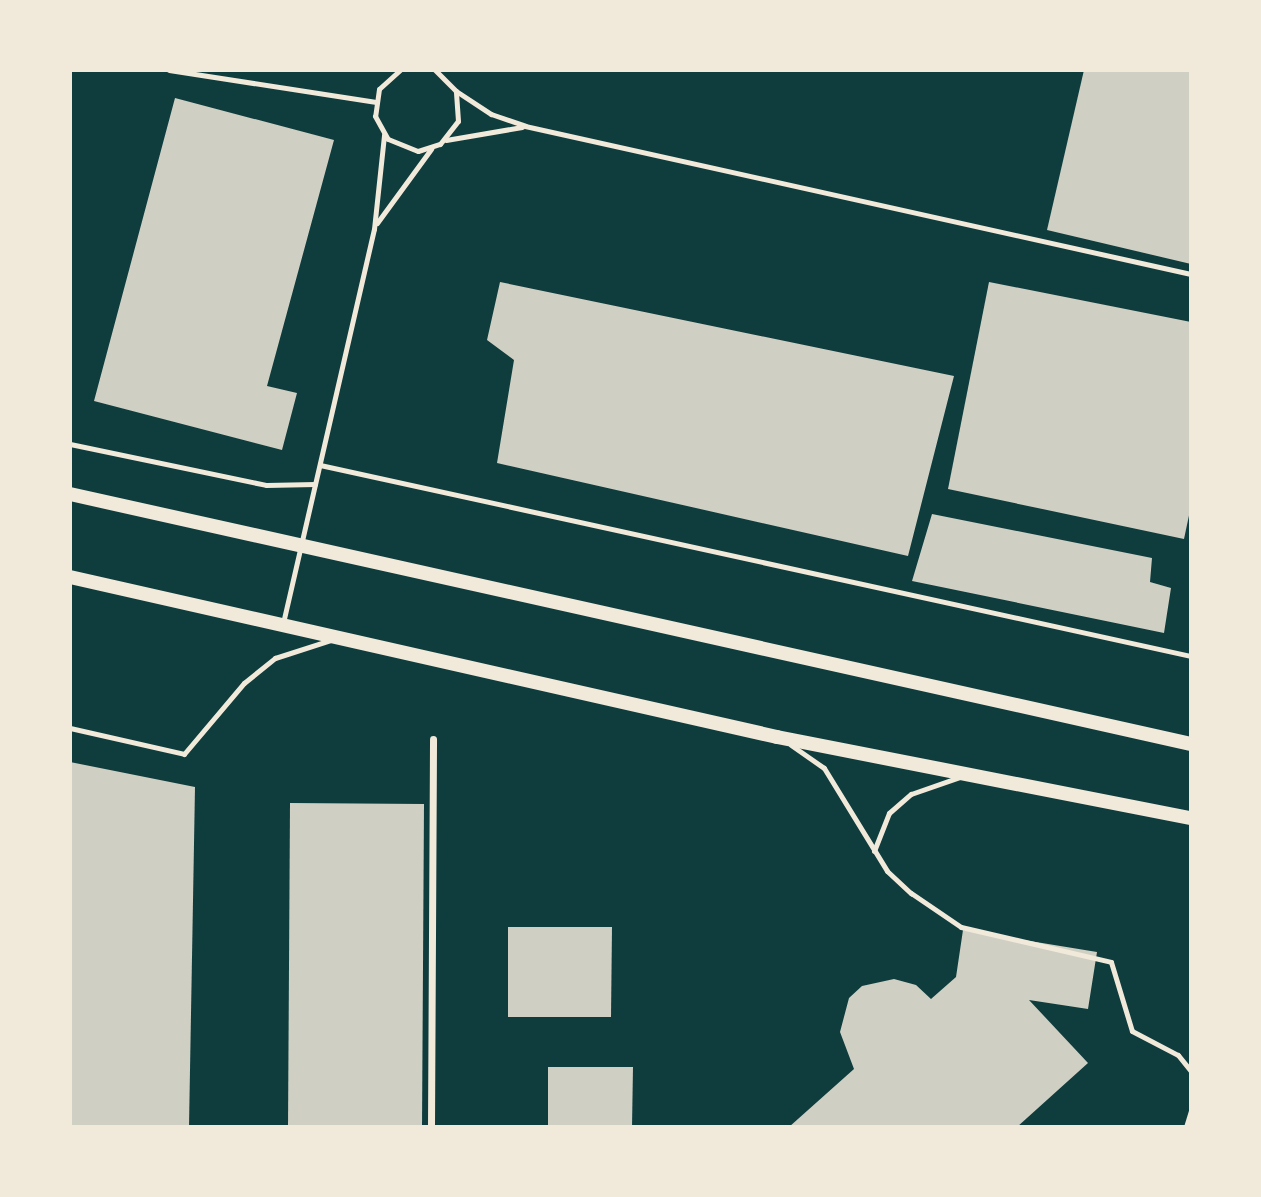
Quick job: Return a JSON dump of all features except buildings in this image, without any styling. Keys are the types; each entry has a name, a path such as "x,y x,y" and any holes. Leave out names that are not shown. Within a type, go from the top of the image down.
{"main road":[{"path":"70,494 1191,744"},
{"path":"70,577 343,636 777,737 964,776 1191,818"}],"street":[{"path":"431,1127 433,739"}],"lane":[{"path":"169,70 375,102"},
{"path":"399,70 383,83 375,102 377,123 384,135 405,149 431,149"},
{"path":"435,70 450,82"},
{"path":"447,70 456,92 491,114 525,126 1191,274"},
{"path":"444,141 458,121 456,92"},
{"path":"374,229 431,149 444,141 525,126"},
{"path":"283,623 374,229 384,135"},
{"path":"70,444 266,485 315,484"},
{"path":"320,465 1191,656"},
{"path":"70,728 184,754 244,682 275,658 343,636"},
{"path":"777,737 824,768 874,851 903,886 961,927 1111,962 1132,1031 1178,1055 1191,1071"},
{"path":"874,851 889,813 911,794 964,776"},
{"path":"1186,1127 1191,1111"}]}
